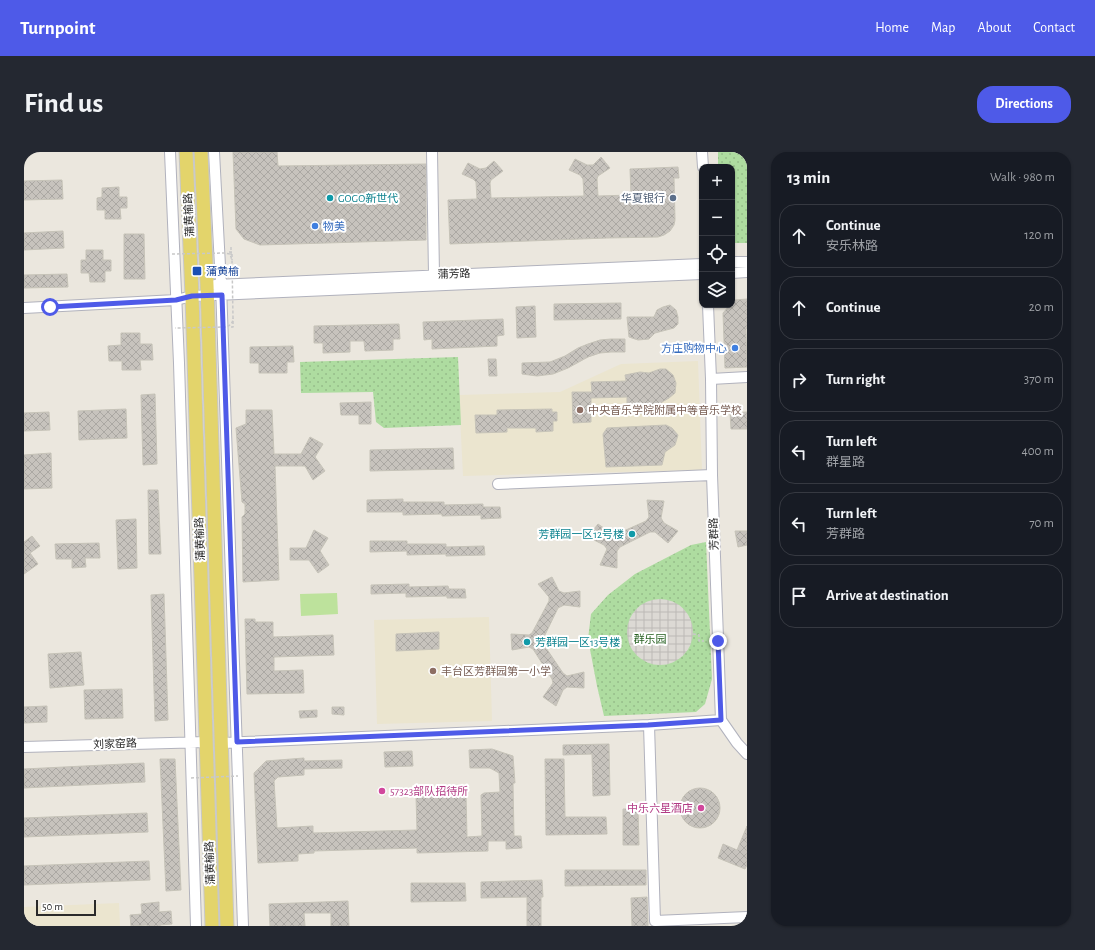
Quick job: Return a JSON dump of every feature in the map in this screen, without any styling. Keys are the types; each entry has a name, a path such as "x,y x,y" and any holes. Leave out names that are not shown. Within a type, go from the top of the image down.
{"main road":[{"name":"蒲黄榆路","path":"186,152 212,926"},
{"name":"蒲黄榆路","path":"202,152 227,926"}],"street":[{"path":"170,152 180,402 196,926"},
{"path":"214,152 221,290 243,926"},
{"path":"432,152 434,275"},
{"path":"702,152 703,164"},
{"path":"735,262 747,262"},
{"name":"蒲芳路","path":"221,290 434,275 699,264"},
{"path":"735,273 747,272"},
{"name":"蒲芳路","path":"24,308 176,300 207,290 699,274"},
{"name":"芳群路","path":"708,308 711,379 712,475 721,720"},
{"path":"711,379 747,377"},
{"path":"498,484 712,475"},
{"path":"221,743 648,725 721,720 737,743 747,754"},
{"path":"648,725 655,923 747,916"},
{"name":"刘家窑路","path":"24,746 207,742"}],"path":[{"path":"174,328 225,327 232,323 231,247"},
{"path":"172,254 231,252"},
{"path":"225,253 230,254 232,259"},
{"path":"694,634 699,635 699,641 704,641"},
{"path":"191,778 238,776"}],"shaded area":[{"name":"中央音乐学院附属中等音乐学校","path":"698,361 702,470 463,476 459,395 560,392 621,364"},
{"path":"660,599 673,602 683,609 690,619 693,632 690,645 683,655 673,662 660,665 647,662 637,655 630,645 627,632 630,619 637,609 647,602"},
{"name":"丰台区芳群园第一小学","path":"489,617 492,721 377,724 374,620"},
{"path":"119,903 120,926 24,926 24,907"}],"green space":[{"path":"718,152 747,152 747,243 735,243 735,164 718,164"},
{"path":"458,357 461,425 384,428 376,422 373,392 301,393 300,362"},
{"name":"群乐园","path":"706,542 712,679 705,704 696,712 604,716 588,639 591,614 608,595 635,574 691,545"},
{"path":"337,593 338,614 301,616 300,594"}],"building":[{"name":"GOGO新世代","path":"233,152 277,152 278,166 426,164 426,240 260,245 244,239 236,229"},
{"path":"601,157 610,168 598,176 598,196 631,195 630,169 678,167 679,178 674,178 675,220 670,231 658,237 450,244 448,200 477,199 476,182 462,174 468,163 480,169 486,168 494,161 503,171 491,180 491,198 584,196 583,179 580,175 569,170 575,159 587,165 593,165"},
{"path":"62,180 63,199 24,200 24,181"},
{"path":"119,187 119,197 127,197 127,208 120,208 121,219 105,219 105,210 97,210 97,198 102,197 102,188"},
{"path":"63,231 64,248 24,250 24,233"},
{"path":"124,234 144,234 145,279 124,279"},
{"path":"86,250 103,250 103,260 111,260 111,271 105,271 105,282 90,282 89,273 81,273 81,260 86,260"},
{"path":"67,274 68,287 24,288 24,275"},
{"name":"方庄购物中心","path":"747,299 747,367 725,368 723,313 727,308 735,308 735,300"},
{"path":"621,303 621,319 554,320 554,304"},
{"path":"670,305 676,310 678,317 678,324 674,328 655,333 649,339 638,340 629,337 627,317 654,317 657,310"},
{"path":"535,306 536,337 517,338 516,307"},
{"path":"503,319 504,335 497,336 497,346 432,349 432,339 424,340 423,322"},
{"path":"399,324 400,339 393,339 393,350 365,351 364,341 350,341 350,352 323,353 323,343 314,343 314,326"},
{"path":"121,333 140,333 140,344 152,344 153,360 140,360 141,370 122,370 122,361 109,361 108,346 121,345"},
{"path":"625,339 625,352 600,353 588,357 553,374 537,376 522,374 522,363 550,362 588,344 600,340"},
{"path":"293,346 294,362 287,362 287,373 259,373 259,363 250,363 250,347"},
{"path":"488,359 496,359 497,376 489,376"},
{"path":"660,369 666,369 673,375 676,383 675,393 662,402 656,412 639,414 632,409 634,405 627,405 627,397 591,398 591,422 573,423 572,392 592,392 591,382 626,381 625,375 640,372 649,373"},
{"path":"155,394 157,464 143,465 141,395"},
{"path":"371,402 371,424 359,424 359,415 341,415 340,403"},
{"path":"126,409 127,438 79,440 78,411"},
{"path":"552,409 552,412 557,412 557,421 553,421 553,431 536,432 536,428 507,428 507,432 476,433 475,415 497,415 497,410"},
{"path":"246,410 272,410 274,454 301,454 310,437 323,444 315,457 325,471 313,480 305,466 275,466 279,580 243,582 242,517 245,514 245,504 242,502 236,428 246,424"},
{"path":"49,412 50,430 24,431 24,413"},
{"path":"747,412 747,429 731,429 730,413"},
{"path":"666,425 672,428 678,435 675,445 665,452 662,465 606,467 603,434 607,428"},
{"path":"453,448 454,469 370,471 370,450"},
{"path":"51,453 52,488 24,489 24,455"},
{"path":"148,490 158,490 161,554 149,554"},
{"path":"403,499 403,502 444,502 444,505 483,504 483,507 500,507 501,518 481,519 481,515 403,515 403,512 367,512 367,500"},
{"name":"芳群园一区12号楼","path":"647,500 664,501 661,518 664,523 678,531 668,543 655,532 650,532 620,547 617,551 617,568 600,565 607,549 604,545 588,537 598,524 611,533 617,534 646,521 649,517"},
{"path":"136,519 137,568 118,569 116,520"},
{"path":"314,530 328,538 320,551 329,565 318,573 309,560 290,560 290,548 306,548"},
{"path":"735,531 747,531 747,545 738,547"},
{"path":"32,536 40,546 30,553 38,564 24,574 24,542"},
{"path":"370,541 407,541 407,544 446,544 446,547 484,546 485,555 407,555 407,551 370,552"},
{"path":"99,543 100,558 85,558 86,567 72,568 72,559 56,559 55,544"},
{"name":"芳群园一区13号楼","path":"552,577 559,591 564,593 580,591 580,607 564,605 558,608 543,639 544,645 563,673 567,676 584,672 584,688 567,687 563,690 556,706 543,697 553,683 552,679 533,649 529,647 512,650 511,634 529,635 532,633 549,601 549,597 538,584"},
{"path":"409,584 409,587 448,586 449,589 465,589 466,598 447,598 447,596 406,597 406,593 371,594 371,585"},
{"path":"164,594 168,720 155,721 151,595"},
{"path":"245,619 255,619 255,622 273,622 273,637 333,635 334,655 274,657 274,671 303,670 304,693 247,694"},
{"path":"439,632 439,649 396,651 396,634"},
{"path":"81,652 84,685 50,688 48,654"},
{"path":"122,689 123,718 85,719 84,690"},
{"path":"47,706 47,722 24,723 24,707"},
{"path":"332,707 344,707 344,715 332,714"},
{"path":"317,710 317,717 300,718 299,711"},
{"path":"609,744 610,795 593,796 592,754 563,755 563,745"},
{"path":"492,749 513,756 515,783 513,783 514,836 521,836 522,848 506,849 506,841 488,841 488,851 417,853 417,848 314,851 314,853 298,854 298,861 258,863 254,773 266,761 304,758 304,761 342,760 342,768 304,769 304,775 278,777 274,781 277,828 313,826 313,833 417,830 416,796 466,795 467,837 482,836 481,795 484,793 500,792 499,773 490,768 470,768 469,750"},
{"path":"412,751 413,766 385,767 384,752"},
{"path":"160,759 175,759 181,890 166,891"},
{"path":"545,759 564,759 565,817 606,817 607,834 546,835"},
{"path":"144,763 145,782 24,788 24,769"},
{"name":"中乐六星酒店","path":"700,788 714,794 720,808 714,822 700,828 686,822 680,808 686,794"},
{"path":"623,809 638,809 639,845 623,845"},
{"path":"147,813 148,832 24,837 24,818"},
{"path":"747,826 747,865 745,869 718,858 723,844 737,850"},
{"path":"149,861 150,880 24,885 24,866"},
{"path":"565,870 646,870 646,885 565,886"},
{"path":"542,880 543,897 541,897 541,926 527,926 527,897 481,898 481,882"},
{"path":"411,883 465,883 466,901 411,902"},
{"path":"647,897 648,926 632,926 631,898"},
{"path":"348,901 349,926 331,926 331,913 304,913 305,926 270,926 269,904"},
{"path":"159,902 159,912 171,911 172,924 160,926 131,926 130,915 142,914 141,904"}],"place":[{"name":"GOGO新世代","path":"330,198"},
{"name":"华夏银行","path":"673,198"},
{"name":"物美","path":"315,226"},
{"name":"蒲黄榆","path":"197,271"},
{"name":"方庄购物中心","path":"735,348"},
{"name":"中央音乐学院附属中等音乐学校","path":"580,410"},
{"name":"芳群园一区12号楼","path":"632,534"},
{"name":"芳群园一区13号楼","path":"527,642"},
{"name":"丰台区芳群园第一小学","path":"433,671"},
{"name":"57323部队招待所","path":"382,791"},
{"name":"中乐六星酒店","path":"701,808"}],"route":[{"path":"50,307 176,300 192,296 222,295 237,742 648,725 721,720 718,641"}]}
